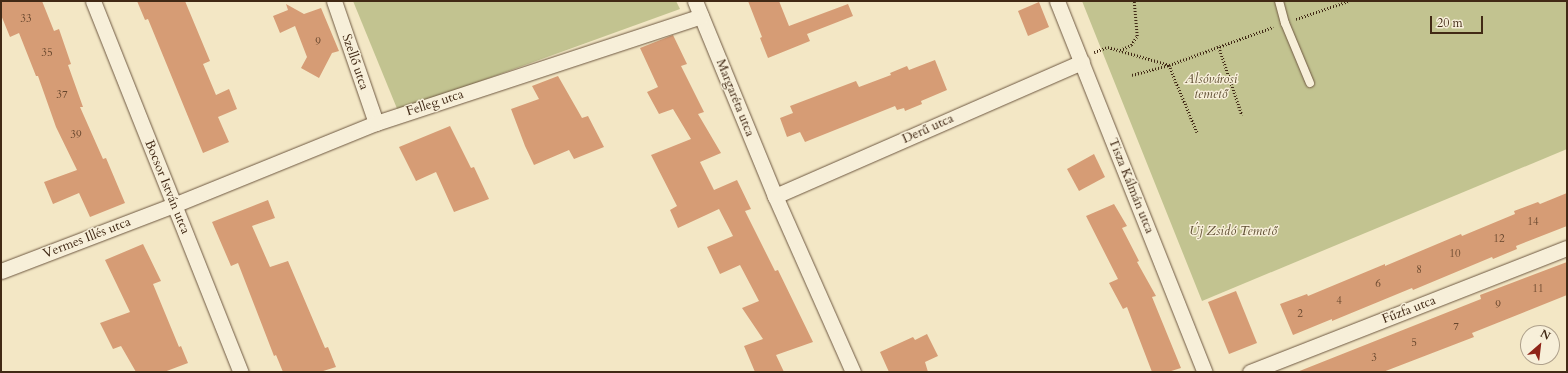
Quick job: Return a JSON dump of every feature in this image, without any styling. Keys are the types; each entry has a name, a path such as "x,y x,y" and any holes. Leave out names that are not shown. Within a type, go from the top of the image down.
{"street":[{"name":"Bocsor István utca","path":"93,1 241,372"},
{"name":"Szellő utca","path":"334,1 376,123"},
{"name":"Margaréta utca","path":"695,1 775,196 853,372"},
{"name":"Tisza Kálmán utca","path":"1057,1 1205,372"},
{"name":"Felleg utca","path":"174,205 376,123 701,16"},
{"name":"Derű utca","path":"775,196 1081,60"},
{"name":"Vermes Illés utca","path":"1,271 174,205"},
{"name":"Fűzfa utca","path":"1250,372 1567,248"}],"lane":[{"path":"1279,1 1285,23 1310,83"}],"path":[{"path":"1120,50 1131,45 1136,36 1134,1"},
{"path":"1132,75 1169,65 1349,1"},
{"path":"1081,60 1108,47 1169,65"},
{"path":"1219,47 1242,115"},
{"path":"1169,65 1197,132"}],"green space":[{"path":"353,1 676,1 680,9 398,111"},
{"path":"1082,1 1567,1 1567,149 1202,301"}],"building":[{"path":"1,1 42,1 54,31 59,29 71,64 68,65 83,107 80,107 103,159 106,158 125,203 90,217 79,193 53,204 44,182 77,170 56,127 38,76 36,76 19,33 10,37 1,15"},
{"path":"137,1 185,1 210,61 203,64 216,95 229,89 237,109 218,117 229,142 203,153 148,19 145,20"},
{"path":"748,1 779,1 789,26 848,4 853,16 807,34 810,41 768,58 760,38 762,37"},
{"path":"1039,2 1049,27 1028,36 1018,11"},
{"path":"286,4 304,14 321,8 339,51 332,53 319,78 301,68 307,57 295,26 280,33 273,16 288,10"},
{"path":"673,35 687,64 681,66 704,112 698,114 721,153 700,162 714,190 737,180 751,209 745,211 775,271 778,270 813,342 776,355 784,372 755,372 744,346 763,339 742,308 759,301 740,265 720,274 707,247 733,236 719,209 678,228 670,210 677,206 651,155 691,139 673,109 659,114 647,92 658,87 640,48"},
{"path":"935,60 947,90 921,101 922,104 905,111 904,108 897,110 895,106 805,142 800,132 787,137 780,118 793,113 790,106 856,81 859,87 891,75 890,73 907,66 909,70"},
{"path":"558,76 582,118 588,116 604,147 574,159 569,150 534,165 511,109 539,99 532,86"},
{"path":"450,126 471,168 474,167 489,199 454,212 436,172 416,181 399,147"},
{"path":"1094,154 1105,177 1079,191 1067,169"},
{"path":"1567,193 1567,226 1516,246 1517,249 1493,259 1492,257 1413,290 1412,288 1332,321 1332,319 1293,335 1280,304 1307,294 1308,296 1461,234 1462,236 1515,214 1514,211 1538,202 1540,204"},
{"path":"268,200 275,218 252,226 270,267 288,261 325,348 328,347 336,367 320,372 283,372 276,355 274,356 238,263 231,266 212,222"},
{"path":"1114,204 1127,226 1122,228 1139,261 1137,262 1156,296 1152,297 1181,368 1168,372 1152,372 1127,307 1123,309 1109,283 1118,279 1086,216"},
{"path":"143,244 161,281 153,284 179,347 181,346 188,363 164,372 136,372 121,346 113,349 100,323 130,312 105,260"},
{"path":"1567,262 1567,295 1472,333 1474,337 1383,372 1297,372 1481,299 1480,295"},
{"path":"1236,291 1257,343 1229,354 1208,302"},
{"path":"927,334 938,356 925,362 928,372 889,372 880,352 913,337 915,340"}],"park label":[{"name":"Alsóvárosi temető","path":"1211,88"},
{"name":"Új Zsidó Temető","path":"1233,231"}]}
